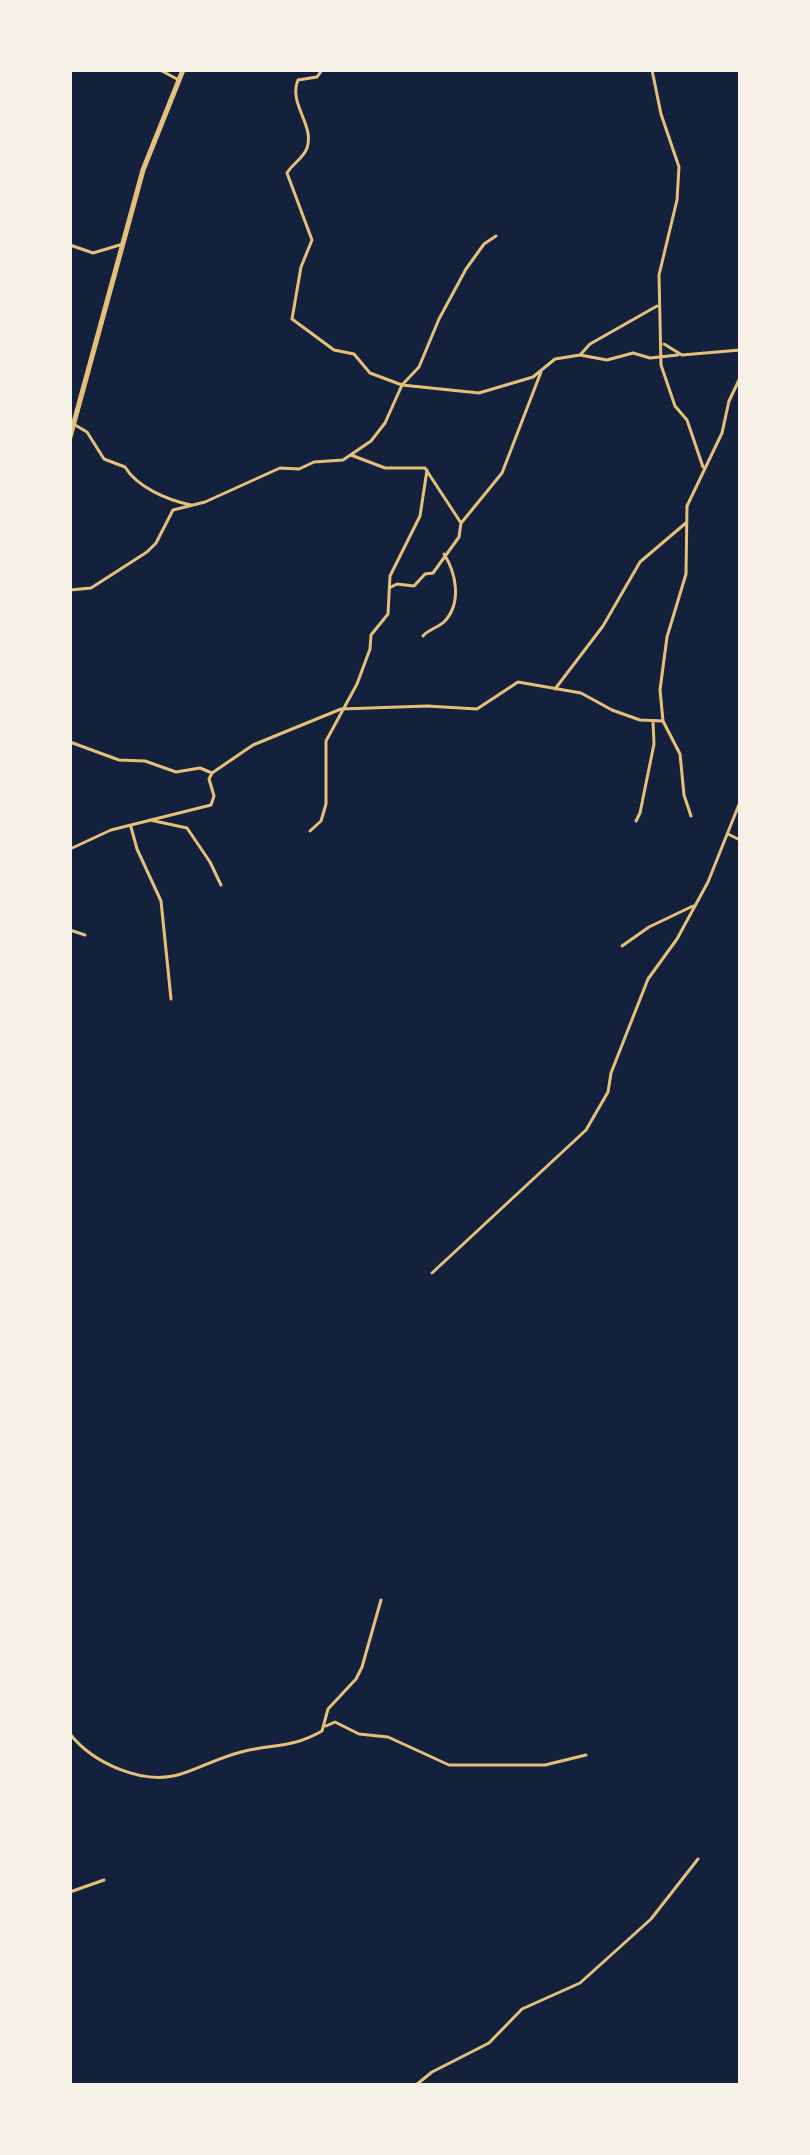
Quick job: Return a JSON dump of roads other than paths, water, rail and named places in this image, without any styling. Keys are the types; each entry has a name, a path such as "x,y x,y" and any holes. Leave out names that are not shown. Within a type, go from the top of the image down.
{"highway":[{"path":"70,437 143,170 183,70"}],"street":[{"path":"160,70 179,80"},
{"path":"322,70 317,77 298,80 296,86 298,107 309,137 304,154 287,173 312,234 312,244 301,267 292,319 334,350 354,354 370,373 402,385 479,393 533,377 555,359 580,355 607,360 633,353 663,358 740,350"},
{"path":"652,70 661,114 679,167 677,200 659,275 666,383 678,411 687,420 704,469"},
{"path":"70,590 91,588 147,552 156,543 172,511 193,506 280,468 299,469 351,455 381,428 402,385 419,367 446,304 472,259 484,244 496,236"},
{"path":"70,245 93,253 123,244"},
{"path":"580,355 590,344 659,306"},
{"path":"662,341 678,355"},
{"path":"390,587 418,583 425,574 433,573 440,567 444,554 459,537 461,523 502,473 542,369"},
{"path":"691,816 684,795 680,754 663,721 660,690 667,637 686,574 690,496 722,433 729,401 740,378"},
{"path":"72,423 87,432 104,459 127,470 129,478 165,498 193,506"},
{"path":"351,455 385,468 427,470"},
{"path":"427,470 461,523"},
{"path":"310,831 321,821 326,804 326,741 345,708 370,649 371,635 388,614 397,559 420,516 427,470"},
{"path":"555,689 603,626 640,562 687,522"},
{"path":"423,636 444,622 453,606 456,578 444,554"},
{"path":"70,849 111,830 211,805 214,796 209,782 212,773 253,745 345,708 477,709 514,682 581,693 612,710 663,721"},
{"path":"636,821 654,744 653,721"},
{"path":"70,742 119,760 145,761 176,772 200,768 212,773"},
{"path":"432,1273 586,1130 608,1092 611,1073 648,979 677,939 696,904 740,802"},
{"path":"150,820 187,828 221,885"},
{"path":"131,827 137,849 161,901 171,999"},
{"path":"728,834 740,840"},
{"path":"622,946 649,927 696,904"},
{"path":"70,930 85,935"},
{"path":"326,1726 328,1709 356,1679 369,1652 373,1623 381,1600"},
{"path":"70,1734 88,1755 102,1763 138,1773 167,1776 249,1750 293,1746 335,1722 359,1734 380,1734 449,1765 545,1765 586,1755"},
{"path":"416,2085 432,2072 489,2043 522,2009 580,1983 651,1919 698,1859"},
{"path":"70,1892 104,1880"}]}
